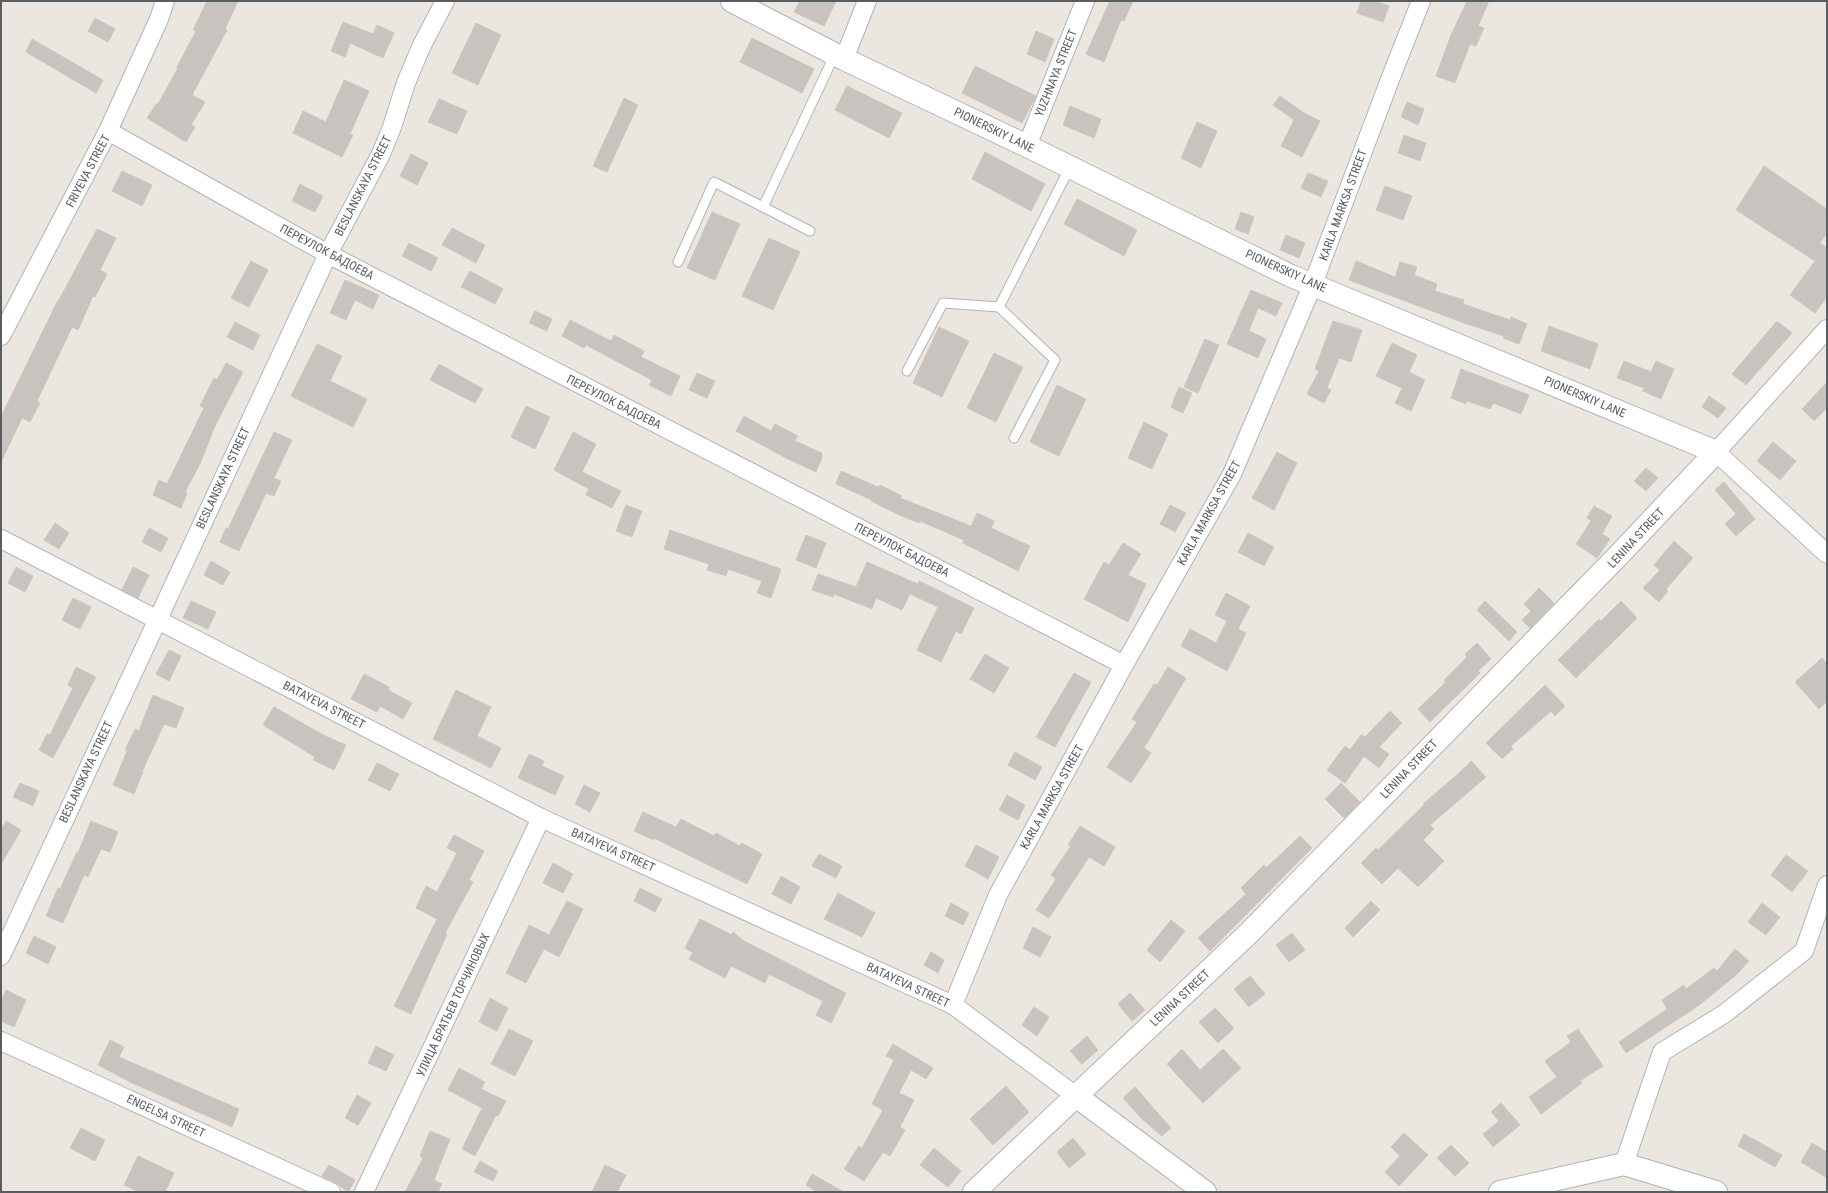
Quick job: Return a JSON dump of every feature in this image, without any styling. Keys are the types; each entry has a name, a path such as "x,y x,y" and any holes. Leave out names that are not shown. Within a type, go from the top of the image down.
{"street":[{"name":"FRIYEVA STREET","path":"1,336 108,131 159,19 165,1"},
{"name":"BESLANSKAYA STREET","path":"1,956 328,254 381,154 418,54 446,1"},
{"name":"PIONERSKIY LANE","path":"733,1 840,57 1027,146 1289,275 1716,452 1827,554"},
{"path":"840,57 867,1"},
{"name":"YUZHNAYA STREET","path":"1027,146 1085,1"},
{"name":"KARLA MARKSA STREET","path":"953,1005 998,895 1124,665 1232,474 1313,284 1421,1"},
{"name":"ПЕРЕУЛОК БАДОЕВА","path":"108,131 328,254 1124,665"},
{"name":"LENINA STREET","path":"974,1192 1249,932 1618,557 1716,452 1827,329"},
{"name":"BATAYEVA STREET","path":"1,539 541,818 953,1005 1205,1192"},
{"name":"УЛИЦА БРАТЬЕВ ТОРЧИНОВЫХ","path":"364,1192 541,818"},
{"path":"1624,1164 1662,1052 1724,1014 1804,951 1827,885"},
{"name":"ENGELSA STREET","path":"1,1041 331,1192"},
{"path":"1500,1192 1624,1164 1716,1192"}],"lane":[{"path":"763,207 840,57"},
{"path":"999,307 1070,167"},
{"path":"678,262 714,182 810,231"},
{"path":"907,371 943,302 999,307 1055,360 1014,438"}],"building":[{"path":"207,1 238,1 225,29 227,30 192,95 205,102 191,125 195,127 186,142 147,118 157,103 158,104 178,68 177,67 196,31 193,30"},
{"path":"800,1 836,1 824,26 794,12"},
{"path":"1110,1 1133,1 1124,21 1121,20 1104,62 1086,54"},
{"path":"1361,1 1375,1 1389,6 1383,22 1357,13"},
{"path":"1467,1 1489,1 1478,26 1484,28 1476,46 1470,44 1455,83 1436,76 1451,35"},
{"path":"95,18 115,29 108,42 88,31"},
{"path":"343,22 373,34 377,25 394,33 383,58 350,43 345,57 331,51"},
{"path":"476,23 501,35 478,85 452,73"},
{"path":"1036,31 1054,39 1045,62 1027,54"},
{"path":"752,38 814,69 802,93 740,62"},
{"path":"32,39 103,80 96,93 26,52"},
{"path":"975,66 1036,96 1022,123 962,93"},
{"path":"344,80 369,91 350,134 353,135 342,157 293,133 303,111 326,122"},
{"path":"847,86 902,113 889,138 835,110"},
{"path":"1280,96 1304,113 1320,121 1302,157 1281,146 1294,120 1273,105"},
{"path":"624,98 638,105 607,172 593,166"},
{"path":"439,99 467,111 457,134 428,122"},
{"path":"1407,102 1424,109 1418,125 1401,117"},
{"path":"1070,106 1101,119 1094,138 1063,125"},
{"path":"1197,122 1217,131 1201,168 1181,158"},
{"path":"1404,135 1426,143 1420,161 1398,153"},
{"path":"985,152 1045,184 1031,211 972,179"},
{"path":"411,154 428,163 417,185 400,176"},
{"path":"1764,166 1827,209 1827,233 1820,243 1826,247 1827,246 1827,297 1815,313 1790,295 1815,261 1736,210"},
{"path":"122,171 152,185 142,206 112,191"},
{"path":"1308,173 1328,181 1321,197 1301,188"},
{"path":"300,184 323,196 315,212 292,201"},
{"path":"1385,186 1412,196 1403,220 1376,210"},
{"path":"1077,199 1137,230 1124,256 1064,224"},
{"path":"712,212 740,224 715,280 687,268"},
{"path":"1241,212 1254,217 1248,234 1235,229"},
{"path":"452,228 485,245 476,263 442,245"},
{"path":"97,229 116,238 100,270 107,274 95,297 93,296 78,330 72,327 37,401 40,403 30,422 22,418 1,462 1,417 58,300"},
{"path":"1286,235 1305,243 1299,258 1280,250"},
{"path":"769,238 800,252 773,310 742,296"},
{"path":"409,243 438,258 431,271 402,256"},
{"path":"251,261 268,270 249,307 231,298"},
{"path":"1356,261 1395,277 1400,262 1417,267 1414,275 1437,284 1435,291 1464,300 1463,304 1510,320 1511,317 1527,324 1519,344 1503,338 1504,336 1467,324 1349,280"},
{"path":"470,271 503,289 495,304 461,287"},
{"path":"345,280 379,295 373,309 355,300 346,320 330,313"},
{"path":"1251,290 1282,303 1276,316 1258,308 1249,331 1266,339 1258,358 1227,344"},
{"path":"535,311 552,319 547,331 529,323"},
{"path":"570,320 611,341 614,335 644,351 641,357 680,376 671,396 649,385 652,380 586,345 584,348 562,336"},
{"path":"1333,321 1362,330 1351,362 1339,358 1327,388 1331,390 1324,403 1307,394 1319,371 1315,369"},
{"path":"1777,321 1792,333 1746,385 1732,374"},
{"path":"235,322 260,335 253,350 227,337"},
{"path":"1549,326 1598,344 1590,369 1541,351"},
{"path":"939,327 969,341 942,397 913,383"},
{"path":"1205,339 1219,345 1198,393 1184,387"},
{"path":"1392,343 1417,355 1409,372 1425,380 1411,411 1395,403 1402,388 1376,376"},
{"path":"317,344 342,356 330,381 367,399 353,427 291,396"},
{"path":"994,353 1023,367 996,422 967,408"},
{"path":"1624,361 1651,372 1656,361 1674,369 1661,399 1643,391 1644,388 1617,378"},
{"path":"226,363 243,372 214,428 200,464 185,492 187,493 181,508 153,495 159,480 167,484 204,408 200,406 214,378 217,380"},
{"path":"439,364 483,389 475,403 430,380"},
{"path":"1461,369 1529,395 1521,414 1493,403 1490,409 1467,401 1466,404 1451,398"},
{"path":"697,373 715,381 707,398 689,390"},
{"path":"1827,382 1827,408 1814,421 1802,409"},
{"path":"1057,385 1086,399 1059,456 1030,442"},
{"path":"1179,387 1192,393 1183,413 1171,407"},
{"path":"1709,396 1726,408 1718,418 1702,407"},
{"path":"526,406 550,417 535,449 511,437"},
{"path":"744,416 771,431 775,424 798,436 795,441 822,453 822,458 816,472 786,458 736,431"},
{"path":"1144,422 1168,434 1152,469 1128,458"},
{"path":"274,432 292,440 274,478 281,481 274,496 266,493 239,551 220,542 226,528 228,529"},
{"path":"573,432 596,444 582,472 621,491 612,508 586,495 589,489 554,470"},
{"path":"1773,442 1796,461 1780,480 1757,461"},
{"path":"1277,452 1297,463 1274,510 1252,498"},
{"path":"1646,468 1658,478 1646,491 1634,481"},
{"path":"841,471 878,487 880,485 902,496 900,498 971,526 977,513 994,521 991,528 1030,546 1018,571 963,543 964,540 920,521 919,523 899,515 871,501 872,500 836,484"},
{"path":"1724,482 1755,519 1736,536 1725,524 1736,514 1715,490"},
{"path":"626,505 642,511 632,537 616,531"},
{"path":"1170,505 1186,513 1175,532 1160,524"},
{"path":"1594,506 1612,516 1602,534 1610,539 1597,558 1576,544 1591,521 1587,518"},
{"path":"55,523 69,533 59,549 44,540"},
{"path":"149,528 168,538 161,552 142,542"},
{"path":"670,530 781,569 771,598 757,593 762,581 728,569 726,576 707,570 709,564 664,549"},
{"path":"1248,533 1274,547 1264,566 1238,552"},
{"path":"806,535 826,543 816,568 796,560"},
{"path":"1674,541 1693,558 1666,589 1668,591 1659,602 1643,588 1660,570 1654,565"},
{"path":"1123,543 1141,554 1128,575 1146,584 1128,622 1084,599 1104,562 1109,565"},
{"path":"211,561 230,572 223,585 204,575"},
{"path":"867,562 918,584 919,581 974,608 961,634 956,631 941,662 917,650 938,607 910,594 902,610 876,598 872,609 834,594 833,597 812,590 818,574 856,587"},
{"path":"16,567 33,576 25,592 8,583"},
{"path":"133,567 149,575 138,598 122,590"},
{"path":"1539,588 1554,603 1530,628 1522,620 1531,611 1524,604"},
{"path":"1226,593 1250,606 1238,629 1246,633 1227,671 1181,646 1190,629 1216,643 1227,621 1215,615"},
{"path":"73,598 91,607 80,629 62,620"},
{"path":"191,601 216,612 208,629 183,618"},
{"path":"1485,601 1517,632 1509,641 1477,610"},
{"path":"1621,601 1637,618 1576,678 1558,660 1599,619 1601,621"},
{"path":"1477,643 1491,659 1478,671 1480,673 1430,722 1418,709 1446,682 1444,680 1467,657 1465,654"},
{"path":"169,650 181,656 169,681 156,674"},
{"path":"985,654 1009,668 994,693 970,679"},
{"path":"1822,658 1827,664 1827,701 1819,709 1795,682"},
{"path":"76,667 96,677 53,758 39,750 47,734 50,735 73,688 68,685"},
{"path":"1168,667 1186,678 1144,748 1151,753 1131,783 1107,767 1137,722 1132,719 1154,684 1157,685"},
{"path":"1074,673 1091,682 1055,747 1036,737"},
{"path":"364,674 389,687 388,690 412,703 403,719 380,706 377,712 351,699"},
{"path":"1545,685 1565,706 1555,716 1551,711 1511,746 1513,749 1502,759 1486,743"},
{"path":"456,690 491,707 477,736 501,748 491,768 433,739"},
{"path":"153,695 184,708 176,728 164,724 142,772 134,794 113,785 127,751 125,750 135,729 139,731"},
{"path":"274,707 325,736 346,745 334,770 313,760 315,757 263,725"},
{"path":"1390,711 1402,723 1379,747 1389,754 1379,768 1364,756 1345,783 1327,770 1345,746 1350,750 1361,735 1365,737"},
{"path":"1015,752 1042,767 1035,780 1008,765"},
{"path":"529,754 544,761 542,766 564,776 555,795 518,778"},
{"path":"1471,761 1486,777 1430,825 1434,829 1423,840 1444,861 1418,887 1398,868 1382,884 1361,863 1376,848 1378,850 1424,805 1423,804"},
{"path":"377,763 399,774 390,791 368,780"},
{"path":"20,783 39,791 33,806 13,797"},
{"path":"1341,783 1360,802 1344,818 1325,799"},
{"path":"584,785 600,793 590,812 575,804"},
{"path":"1007,795 1025,805 1018,820 999,810"},
{"path":"643,812 676,827 681,819 714,836 716,833 740,846 742,843 762,854 747,884 654,838 654,840 634,831"},
{"path":"6,821 21,830 1,864 1,830"},
{"path":"91,821 118,832 110,852 101,849 88,877 84,875 63,923 46,916 58,888 60,889 77,852 78,853"},
{"path":"1080,826 1115,847 1104,866 1089,857 1049,918 1036,910 1056,879 1051,875 1071,846 1068,845"},
{"path":"454,835 484,851 469,880 473,882 445,933 447,934 411,1014 394,1006 437,919 416,908 426,886 437,892 457,853 447,848"},
{"path":"1300,836 1312,848 1210,951 1198,938 1246,894 1241,888 1264,865 1266,868"},
{"path":"976,845 999,857 988,879 965,866"},
{"path":"819,854 842,866 836,878 812,866"},
{"path":"1786,855 1808,871 1792,892 1771,875"},
{"path":"553,863 573,874 563,893 543,883"},
{"path":"781,876 800,887 791,904 772,894"},
{"path":"640,888 662,899 655,912 634,901"},
{"path":"838,893 875,913 862,937 824,919"},
{"path":"567,901 583,909 559,957 544,949 526,983 506,973 529,925 549,935"},
{"path":"1371,901 1380,910 1353,937 1345,928"},
{"path":"951,903 969,913 963,925 945,916"},
{"path":"1762,903 1780,917 1766,935 1748,922"},
{"path":"700,919 732,935 733,932 744,941 846,993 831,1023 816,1015 823,1001 769,974 765,983 731,966 725,978 689,959 693,953 685,948"},
{"path":"1171,920 1185,931 1160,962 1147,950"},
{"path":"1033,927 1051,937 1040,957 1023,948"},
{"path":"1292,933 1305,950 1289,962 1276,945"},
{"path":"34,936 56,947 48,964 26,953"},
{"path":"1735,949 1749,961 1735,976 1698,1006 1626,1053 1619,1042 1667,1009 1662,1000 1684,985 1686,989 1714,968 1717,971"},
{"path":"931,952 944,960 938,973 924,965"},
{"path":"1250,976 1265,994 1249,1007 1234,989"},
{"path":"6,990 26,1000 14,1027 1,1021 1,1001"},
{"path":"1130,993 1145,1010 1132,1021 1118,1004"},
{"path":"490,998 508,1008 497,1031 479,1022"},
{"path":"1034,1007 1049,1017 1037,1036 1022,1025"},
{"path":"1215,1008 1234,1028 1218,1043 1199,1022"},
{"path":"509,1029 533,1041 515,1076 491,1064"},
{"path":"1578,1029 1603,1066 1580,1081 1582,1083 1541,1114 1529,1097 1557,1077 1545,1061 1571,1042 1567,1036"},
{"path":"1087,1036 1098,1050 1082,1064 1070,1051"},
{"path":"110,1040 124,1047 119,1057 239,1109 232,1127 130,1082 98,1065"},
{"path":"893,1044 933,1068 926,1079 911,1070 899,1093 914,1100 900,1127 905,1130 890,1156 883,1152 864,1181 844,1169 859,1146 862,1148 883,1110 872,1104 894,1060 886,1056"},
{"path":"376,1046 394,1055 386,1071 368,1063"},
{"path":"1182,1049 1200,1070 1223,1049 1241,1068 1203,1103 1167,1064"},
{"path":"459,1068 485,1082 481,1089 506,1101 498,1116 496,1115 475,1156 462,1149 482,1108 448,1090"},
{"path":"1006,1086 1029,1112 993,1145 970,1119"},
{"path":"1135,1087 1171,1128 1162,1136 1142,1119 1123,1098"},
{"path":"357,1095 371,1103 358,1125 345,1118"},
{"path":"1501,1103 1520,1125 1493,1147 1483,1134 1499,1121 1491,1112"},
{"path":"81,1128 105,1140 95,1161 70,1148"},
{"path":"430,1131 450,1139 434,1180 442,1184 438,1192 405,1192 423,1158 420,1156"},
{"path":"1404,1133 1428,1155 1399,1186 1385,1172 1400,1156 1391,1147"},
{"path":"1744,1134 1782,1155 1775,1167 1738,1146"},
{"path":"1073,1138 1086,1154 1069,1168 1057,1152"},
{"path":"1812,1143 1827,1152 1827,1178 1801,1162"},
{"path":"1451,1145 1469,1163 1455,1176 1437,1158"},
{"path":"934,1148 961,1171 948,1187 920,1165"},
{"path":"138,1156 174,1173 165,1192 139,1192 124,1185"},
{"path":"480,1161 498,1171 493,1181 474,1172"},
{"path":"329,1165 355,1180 348,1192 335,1182 322,1176"},
{"path":"605,1165 626,1175 617,1192 592,1192"},
{"path":"812,1174 844,1192 817,1192 806,1185"}]}
